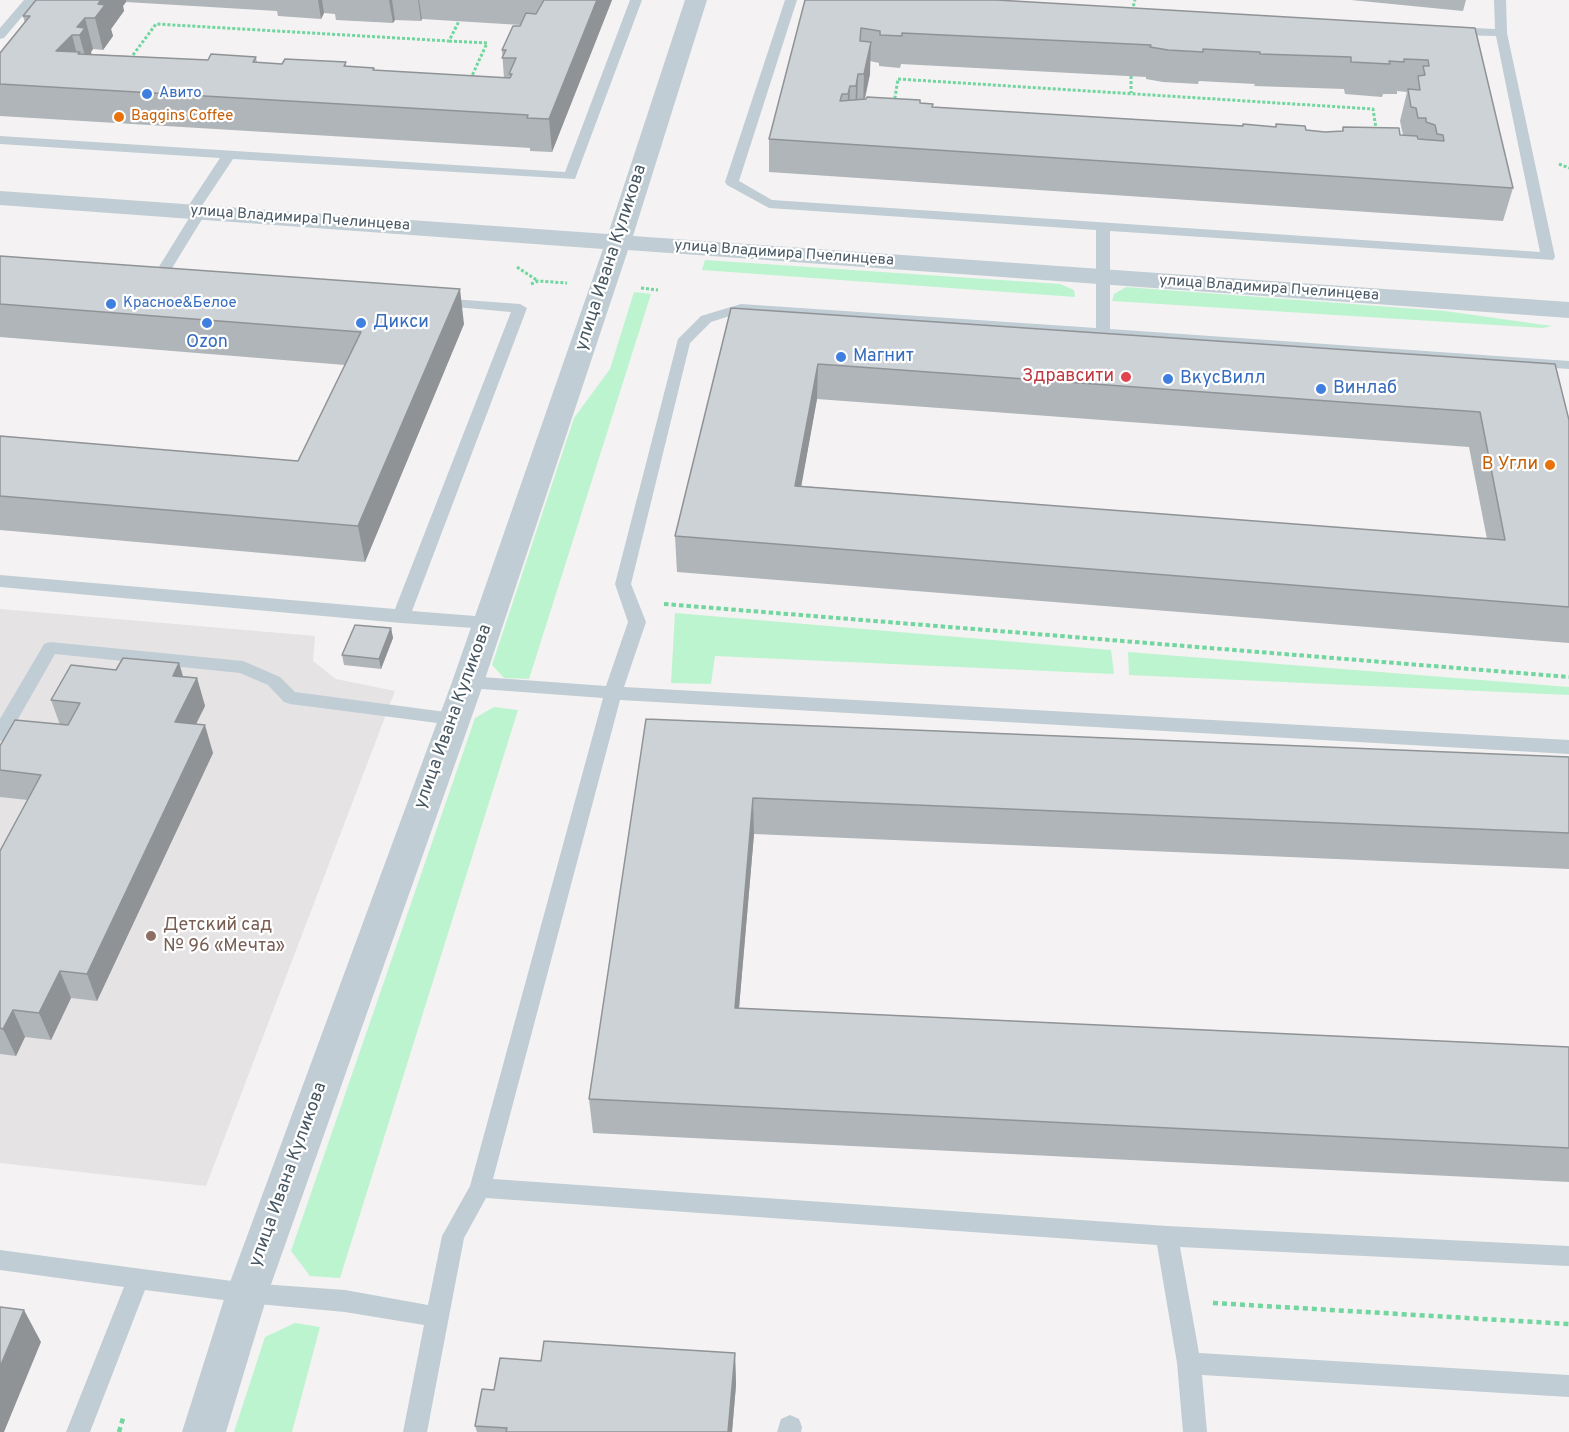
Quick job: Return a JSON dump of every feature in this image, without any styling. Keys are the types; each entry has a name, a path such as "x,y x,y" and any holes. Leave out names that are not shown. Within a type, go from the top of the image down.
{"street":[{"name":"улица Ивана Куликова","path":"204,1432 247,1293 468,682 618,242 696,0"},
{"name":"улица Владимира Пчелинцева","path":"0,198 1569,310"}],"lane":[{"path":"0,35 30,0"},
{"path":"0,140 570,176 636,0"},
{"path":"791,0 732,182 769,204 1548,257 1501,33 1500,0"},
{"path":"1441,30 1501,33"},
{"path":"160,278 229,154"},
{"path":"1103,227 1103,333"},
{"path":"401,617 520,308 421,300"},
{"path":"415,1432 453,1236 480,1188 614,693 637,622 623,584 683,342 706,319 741,308 1569,365"},
{"path":"0,581 488,623"},
{"path":"0,735 50,648 243,667 274,681 290,698 453,720"},
{"path":"468,682 614,693 1569,747"},
{"path":"480,1188 1167,1236 1569,1256"},
{"path":"1167,1236 1189,1363 1195,1432"},
{"path":"0,1260 247,1293 345,1301 437,1317"},
{"path":"78,1432 139,1277"},
{"path":"1189,1363 1569,1386"}],"path":[{"path":"1132,12 1135,0"},
{"path":"449,41 459,21"},
{"path":"126,64 156,24 487,43 467,85"},
{"path":"1131,76 1131,93"},
{"path":"898,79 1131,93 1373,109 1379,147 892,116 898,79"},
{"path":"514,265 538,281"},
{"path":"630,601 1569,677"},
{"path":"1178,1301 1569,1324"}],"shaded area":[{"name":"Детский сад № 96 «Мечта»","path":"0,609 315,636 313,661 336,679 395,691 206,1186 0,1163"}],"green space":[{"path":"705,260 1060,284 1074,290 1075,297 702,270"},
{"path":"1126,287 1445,311 1552,326 1543,328 1112,301 1114,294"},
{"path":"634,292 651,294 529,679 504,678 492,665 574,418 610,369"},
{"path":"675,613 1111,650 1114,674 715,656 711,684 671,683"},
{"path":"1128,652 1569,687 1569,695 1129,675"},
{"path":"494,707 518,710 340,1278 310,1276 291,1251 475,718"},
{"path":"295,1323 320,1327 292,1432 234,1432 265,1337"}],"building":[{"path":"36,0 101,0 98,4 105,5 95,18 85,18 77,27 85,28 80,35 72,35 56,51 208,60 211,54 256,57 253,62 282,64 285,59 346,62 344,66 374,68 373,70 510,78 512,74 509,74 516,58 502,58 506,50 502,50 513,26 520,26 526,13 536,14 544,0 597,0 549,119 527,118 528,115 0,84 0,53 30,16 23,16"},
{"path":"805,0 997,0 1475,28 1513,188 769,139","holes":["861,28 880,31 880,35 902,36 902,33 1151,45 1150,47 1168,50 1203,52 1203,49 1260,52 1260,54 1351,57 1351,62 1390,64 1389,61 1404,62 1404,59 1428,60 1429,66 1423,66 1425,75 1418,76 1420,90 1408,89 1411,107 1416,108 1418,118 1426,118 1426,122 1435,125 1437,134 1443,135 1444,141 1400,135 1399,128 1343,127 1343,131 1325,132 1306,130 1305,126 1276,124 1276,127 1243,124 1243,126 932,107 933,104 920,103 920,100 867,97 866,99 840,101 842,94 848,94 850,86 856,86 858,74 864,74 871,42 860,41"]},
{"path":"0,256 460,289 358,526 0,496 0,436 298,461 361,332 0,304"},
{"path":"731,308 1555,364 1569,420 1569,607 675,536","holes":["818,364 1480,412 1505,540 795,486"]},
{"path":"355,625 391,628 379,659 342,655"},
{"path":"123,658 179,663 173,676 197,678 175,722 205,725 87,974 60,971 39,1013 13,1010 3,1029 0,1028 0,851 41,775 0,770 0,746 15,720 68,725 80,703 51,700 71,665 116,670"},
{"path":"646,719 1569,757 1569,833 753,798 735,1008 1569,1047 1569,1148 589,1099"},
{"path":"0,1307 24,1310 0,1367"},
{"path":"544,1341 735,1353 728,1432 506,1432 507,1428 475,1426 482,1389 494,1390 500,1358 541,1361"}],"place":[{"name":"Авито","path":"147,94"},
{"name":"Baggins Coffee","path":"119,117"},
{"name":"Красное&Белое","path":"111,304"},
{"name":"Ozon","path":"207,323"},
{"name":"Дикси","path":"361,323"},
{"name":"Магнит","path":"841,357"},
{"name":"Здравсити","path":"1126,377"},
{"name":"ВкусВилл","path":"1168,379"},
{"name":"Винлаб","path":"1321,389"},
{"name":"В Угли","path":"1550,465"},
{"name":"Детский сад № 96 «Мечта»","path":"151,936"}]}
